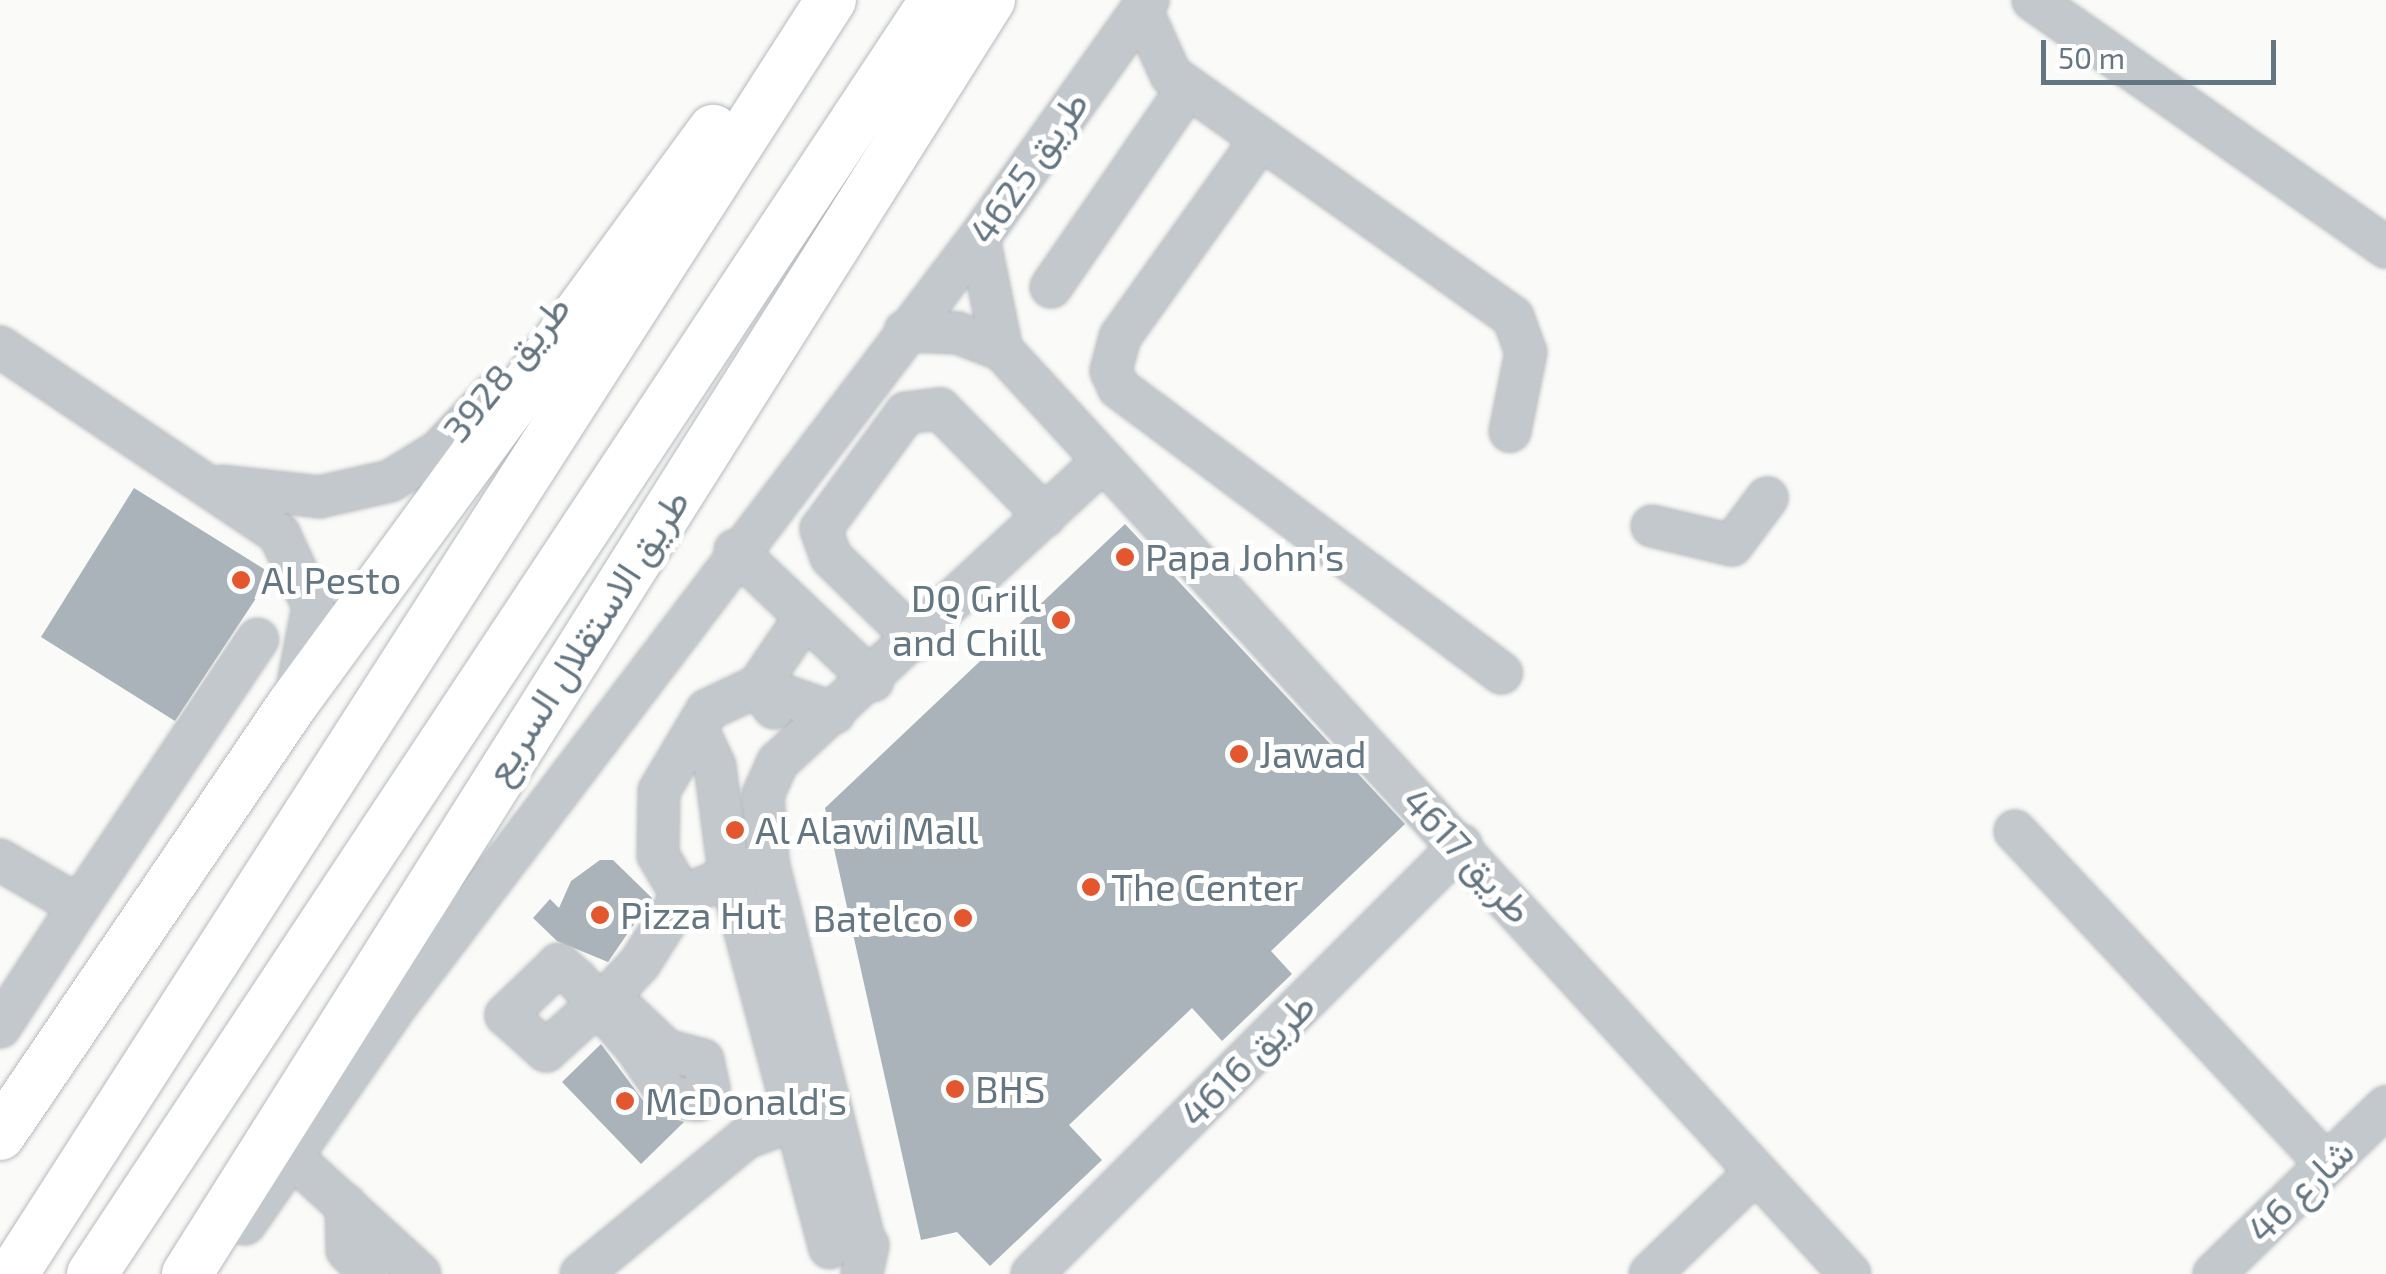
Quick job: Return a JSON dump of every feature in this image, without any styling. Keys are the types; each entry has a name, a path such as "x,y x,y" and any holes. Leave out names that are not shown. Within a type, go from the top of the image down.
{"main road":[{"path":"0,1135 292,705 618,254 814,0"},
{"path":"14,1274 831,0"},
{"path":"92,1274 935,0"},
{"name":"طريق الاستقلال السريع","path":"187,1274 990,0"}],"street":[{"path":"2033,0 2386,248"},
{"path":"1144,5 1179,82 1259,142 1513,317 1526,352 1510,431"},
{"name":"طريق 4625","path":"209,1274 736,550 979,238 1144,5"},
{"path":"1091,78 1179,82"},
{"path":"1051,287 1179,82"},
{"path":"1259,142 1120,337 1111,371 1119,388 1502,673"},
{"path":"979,238 1002,350"},
{"name":"طريق 3928","path":"214,484 319,498 414,468 474,418 580,276 618,254"},
{"name":"طريق 4617","path":"905,332 936,328 1002,350 1461,844 1754,1174 1850,1274"},
{"name":"طريق 3928","path":"0,347 214,484 279,534 308,580 312,634 292,705"},
{"path":"916,640 831,556 821,529 906,413 940,409 1045,516"},
{"path":"715,766 740,778 778,762 873,681 1103,461"},
{"path":"1652,526 1732,545 1768,498"},
{"path":"736,550 873,681"},
{"path":"682,896 658,855 659,791 714,702 758,686 806,617"},
{"path":"0,1027 258,639"},
{"path":"758,686 834,713"},
{"path":"758,686 777,713 778,762 760,814 800,1067 795,1120 826,1167"},
{"path":"698,730 715,766 729,872 800,1067 848,1259"},
{"path":"2016,831 2326,1164"},
{"name":"طريق 4616","path":"1032,1274 1461,844"},
{"path":"0,860 79,906"},
{"path":"604,1000 682,896 729,872 768,861"},
{"name":"شارع 46","path":"2214,1274 2326,1164 2383,1116"},
{"path":"580,1274 746,1138 795,1120"},
{"path":"292,1157 420,1274"},
{"path":"1650,1274 1754,1174"},
{"path":"346,1205 347,1250 370,1274"}],"building":[{"path":"134,488 272,574 175,721 41,637"},
{"name":"The Center","path":"1125,524 1405,824 1271,951 1292,974 1222,1041 1192,1008 1069,1125 1102,1160 990,1266 957,1232 921,1240 825,808"},
{"name":"Pizza Hut","path":"600,860 613,860 652,898 608,962 557,941 533,918 550,899 559,908 571,881"},
{"name":"McDonald's","path":"601,1044 651,1111 684,1122 641,1164 562,1082"}],"place":[{"name":"Papa John's","path":"1125,557"},
{"name":"Al Pesto","path":"241,580"},
{"name":"DQ Grill and Chill","path":"1061,620"},
{"name":"Jawad","path":"1239,754"},
{"name":"Al Alawi Mall","path":"735,830"},
{"name":"The Center","path":"1091,887"},
{"name":"Pizza Hut","path":"600,915"},
{"name":"Batelco","path":"963,918"},
{"name":"BHS","path":"955,1089"},
{"name":"McDonald's","path":"625,1101"}]}
